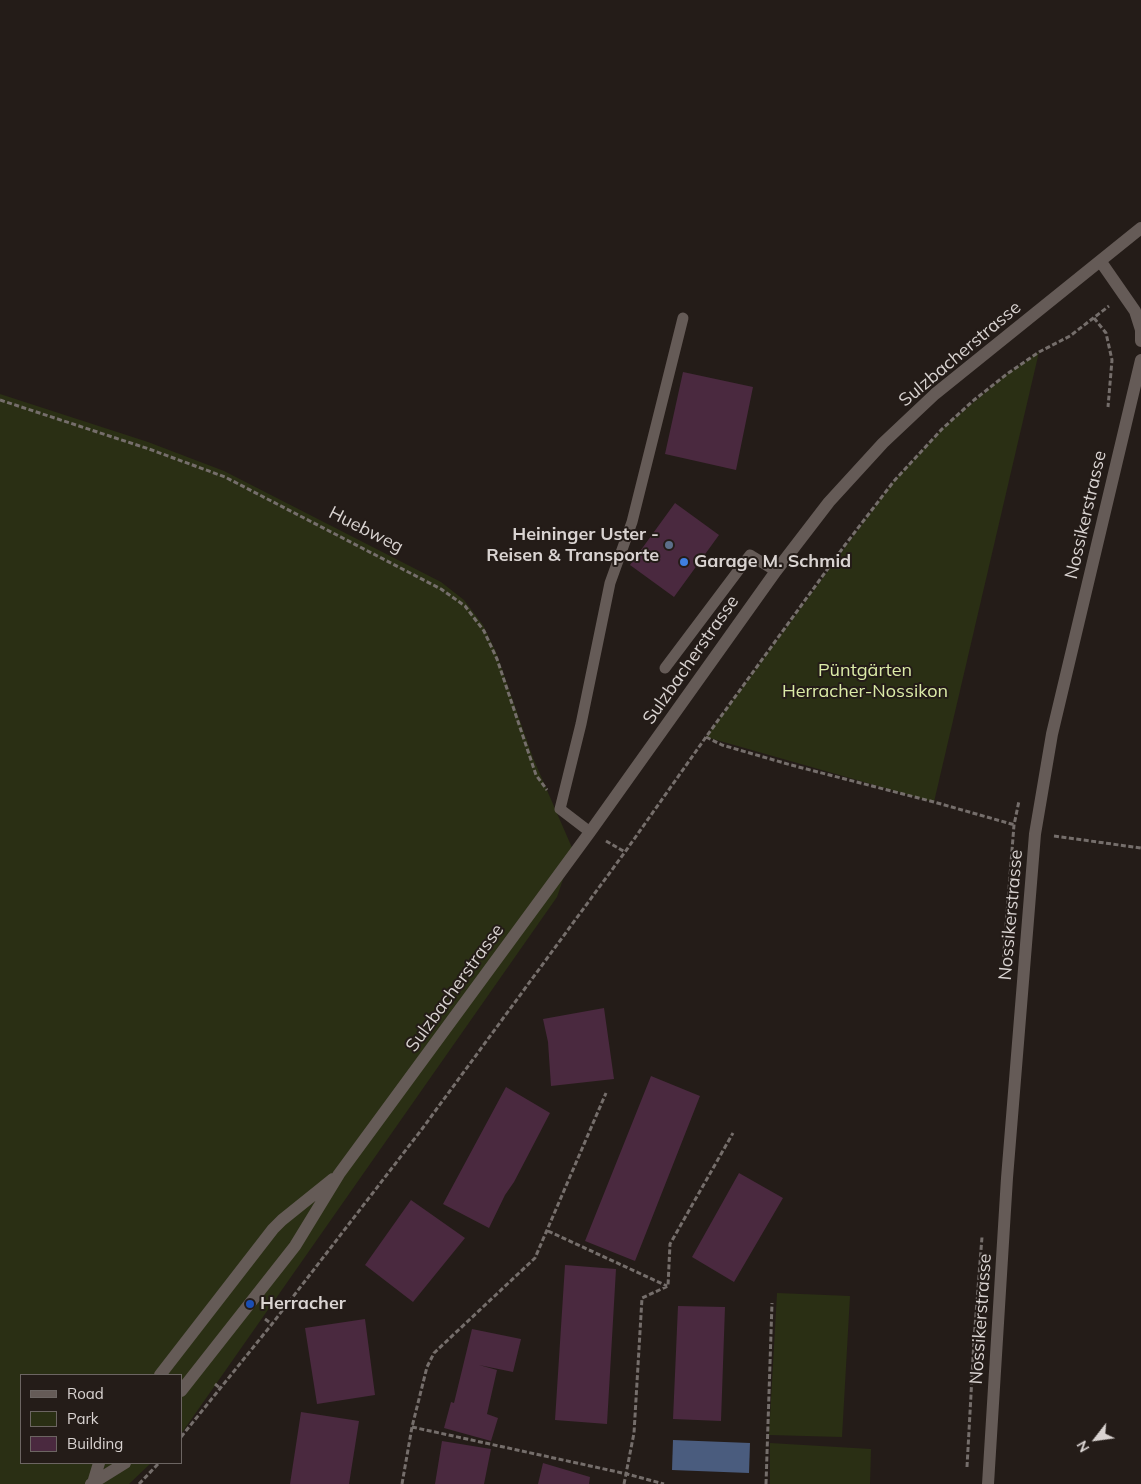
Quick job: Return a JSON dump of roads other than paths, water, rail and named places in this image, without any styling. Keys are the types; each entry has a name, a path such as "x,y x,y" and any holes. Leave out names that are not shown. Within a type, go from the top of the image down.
{"street":[{"name":"Sulzbacherstrasse","path":"182,1390 295,1246 338,1174 354,1155 590,832 776,571 829,502 896,431 935,394 1141,228"},
{"path":"1101,262 1135,311 1141,330 1141,341"},
{"name":"Nossikerstrasse","path":"988,1484 1007,1178 1035,834 1052,734 1141,360"},
{"name":"Sulzbacherstrasse","path":"161,1374 274,1229 282,1220 338,1174"},
{"path":"92,1483 99,1464"},
{"path":"92,1483 123,1464"}],"lane":[{"path":"590,832 560,809 581,724 610,583 632,522 682,318"},
{"path":"665,668 750,554 776,571"}],"water":[{"path":"673,1440 750,1443 749,1473 672,1470"}],"place":[{"name":"Heininger Uster - Reisen & Transporte","path":"669,545"},
{"name":"Garage M. Schmid","path":"684,562"},
{"name":"Herracher","path":"250,1304"}],"park label":[{"name":"Püntgärten Herracher-Nossikon","path":"865,681"}]}
